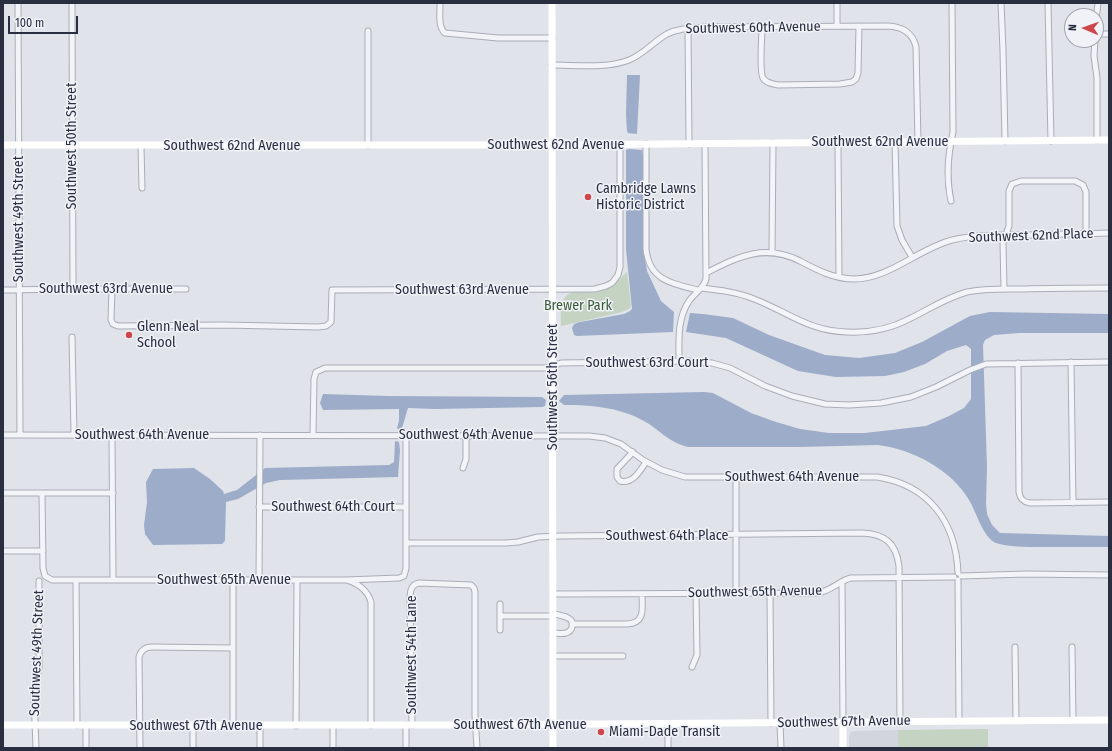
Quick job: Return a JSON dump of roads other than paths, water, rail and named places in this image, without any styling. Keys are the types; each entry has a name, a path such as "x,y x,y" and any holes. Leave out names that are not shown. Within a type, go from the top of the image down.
{"main road":[{"name":"Southwest 56th Street","path":"552,3 553,748"},
{"name":"Southwest 62nd Avenue","path":"3,145 620,145 1109,140"},
{"name":"Southwest 67th Avenue","path":"3,725 371,726 1109,720"},
{"path":"843,722 843,748"}],"street":[{"name":"Southwest 49th Street","path":"18,3 20,435"},
{"name":"Southwest 50th Street","path":"72,3 73,289"},
{"path":"837,3 837,26"},
{"path":"951,200 949,183 949,150 954,132 952,3"},
{"path":"1001,3 1005,141"},
{"path":"1048,3 1051,141"},
{"path":"440,5 440,24 444,33 498,38 552,38"},
{"name":"Southwest 60th Avenue","path":"552,65 602,65 622,63 640,55 668,34 676,30 688,28 837,26 897,27 906,31 916,44 918,142"},
{"path":"762,27 762,70 765,80 770,84 778,85 840,84 854,82 857,77 858,70 859,26"},
{"path":"688,28 689,144"},
{"path":"368,31 368,145"},
{"path":"1094,48 1097,78 1097,140"},
{"path":"895,142 897,226 902,240 912,257"},
{"path":"772,253 773,143"},
{"path":"838,143 839,277"},
{"path":"646,144 646,249 648,261 654,271 664,280 674,285 699,289 728,291 749,297 797,321 814,327 832,331 850,332 871,331 896,325 909,320 940,302 977,290 1109,288"},
{"path":"679,361 679,336 681,320 687,305 705,283 705,144"},
{"name":"Southwest 63rd Avenue","path":"112,289 111,319 113,324 120,326 224,325 318,327 329,324 332,320 332,290 595,290 606,286 613,281 618,275 620,267 620,145"},
{"path":"141,146 142,188"},
{"path":"1004,289 1004,243 1009,226 1009,192 1011,185 1019,181 1079,182 1085,187 1087,195 1086,234"},
{"name":"Southwest 62nd Place","path":"706,274 741,256 759,253 772,253 788,256 819,271 839,277 855,279 873,276 929,248 951,241 974,237 1006,235 1109,234"},
{"name":"Southwest 63rd Avenue","path":"3,290 186,289"},
{"path":"72,337 74,435"},
{"name":"Southwest 63rd Court","path":"313,435 313,385 316,373 320,369 328,368 546,368 561,363 706,362 719,364 730,368 765,386 787,395 817,402 843,405 881,403 906,398 936,387 984,364 1109,362"},
{"path":"1071,362 1073,503"},
{"path":"1018,363 1019,492 1022,500 1030,503 1109,502"},
{"name":"Southwest 64th Avenue","path":"3,435 589,436 599,437 621,444 646,462 667,472 680,476 871,476 890,479 906,485 923,496 942,516 954,545 958,576 959,721"},
{"path":"259,580 260,435"},
{"path":"406,435 406,543"},
{"path":"463,468 466,458 466,435"},
{"path":"112,436 113,580"},
{"path":"633,452 617,469 617,477 620,481 625,482 632,480 646,462"},
{"path":"736,477 736,593"},
{"path":"3,493 112,494"},
{"name":"Southwest 49th Street","path":"42,493 43,570 45,576"},
{"name":"Southwest 64th Court","path":"259,507 406,507"},
{"name":"Southwest 64th Place","path":"406,543 506,543 553,536 876,535 888,541 894,549 900,577 900,722"},
{"name":"Southwest 65th Avenue","path":"45,576 52,580 346,580 397,578 404,576 406,568 406,543"},
{"path":"3,551 43,551"},
{"name":"Southwest 65th Avenue","path":"553,594 820,593 855,577 1109,574"},
{"path":"76,580 77,725"},
{"path":"233,580 233,726"},
{"path":"296,726 297,580"},
{"path":"346,580 355,583 366,591 371,602 371,726"},
{"name":"Southwest 49th Street","path":"36,748 34,691 39,667 39,581"},
{"path":"842,582 843,722"},
{"name":"Southwest 54th Lane","path":"406,748 409,725 410,593 413,586 419,583 466,584 473,586 475,592 476,725"},
{"path":"692,667 697,655 696,593"},
{"path":"770,593 771,723"},
{"path":"572,624 636,623 642,615 642,594"},
{"path":"500,604 500,630"},
{"path":"500,616 553,614 569,618 572,624"},
{"path":"553,633 567,632 571,628 572,624"},
{"path":"140,748 139,657 143,649 152,647 233,648"},
{"path":"1015,647 1016,720"},
{"path":"1072,647 1073,720"},
{"path":"553,656 624,656"},
{"path":"780,723 780,748"},
{"path":"668,724 668,748"},
{"path":"476,725 477,748"},
{"path":"86,726 86,748"},
{"path":"193,726 193,748"},
{"path":"260,726 260,748"},
{"path":"333,726 333,748"}],"water":[{"path":"627,75 640,75 637,134 628,133 627,131"},
{"path":"626,150 642,150 643,249 647,271 661,301 674,312 673,332 577,336 574,335 572,328 574,324 624,314 632,309 626,249"},
{"path":"990,312 1109,314 1109,333 1019,333 994,335 985,340 983,345 987,467 986,503 987,514 992,525 1000,533 1109,536 1109,547 1023,547 996,543 987,536 969,500 962,489 952,479 942,470 917,456 891,447 878,445 689,447 675,442 648,424 623,412 594,406 564,405 559,401 564,395 704,392 713,393 751,413 800,429 829,433 865,433 926,426 964,408 971,399 971,349 966,345 947,351 925,364 904,372 885,376 836,377 798,371 726,338 686,332 690,313 733,318 769,335 825,355 859,358 895,353 922,342 970,316"},
{"path":"323,394 542,397 546,400 545,406 542,407 435,409 408,408 402,428 399,430 397,428 399,421 399,409 323,410 320,403"},
{"path":"395,441 399,442 400,450 398,477 280,480 266,483 238,499 226,502 225,541 222,544 153,545 145,534 144,525 147,502 146,482 153,469 194,468 210,479 223,491 224,494 237,490 265,468 389,465 394,462"}],"place":[{"name":"Cambridge Lawns Historic District","path":"588,197"},
{"name":"Glenn Neal School","path":"129,335"},
{"name":"Miami-Dade Transit","path":"601,732"}],"park label":[{"name":"Brewer Park","path":"578,306"}]}
